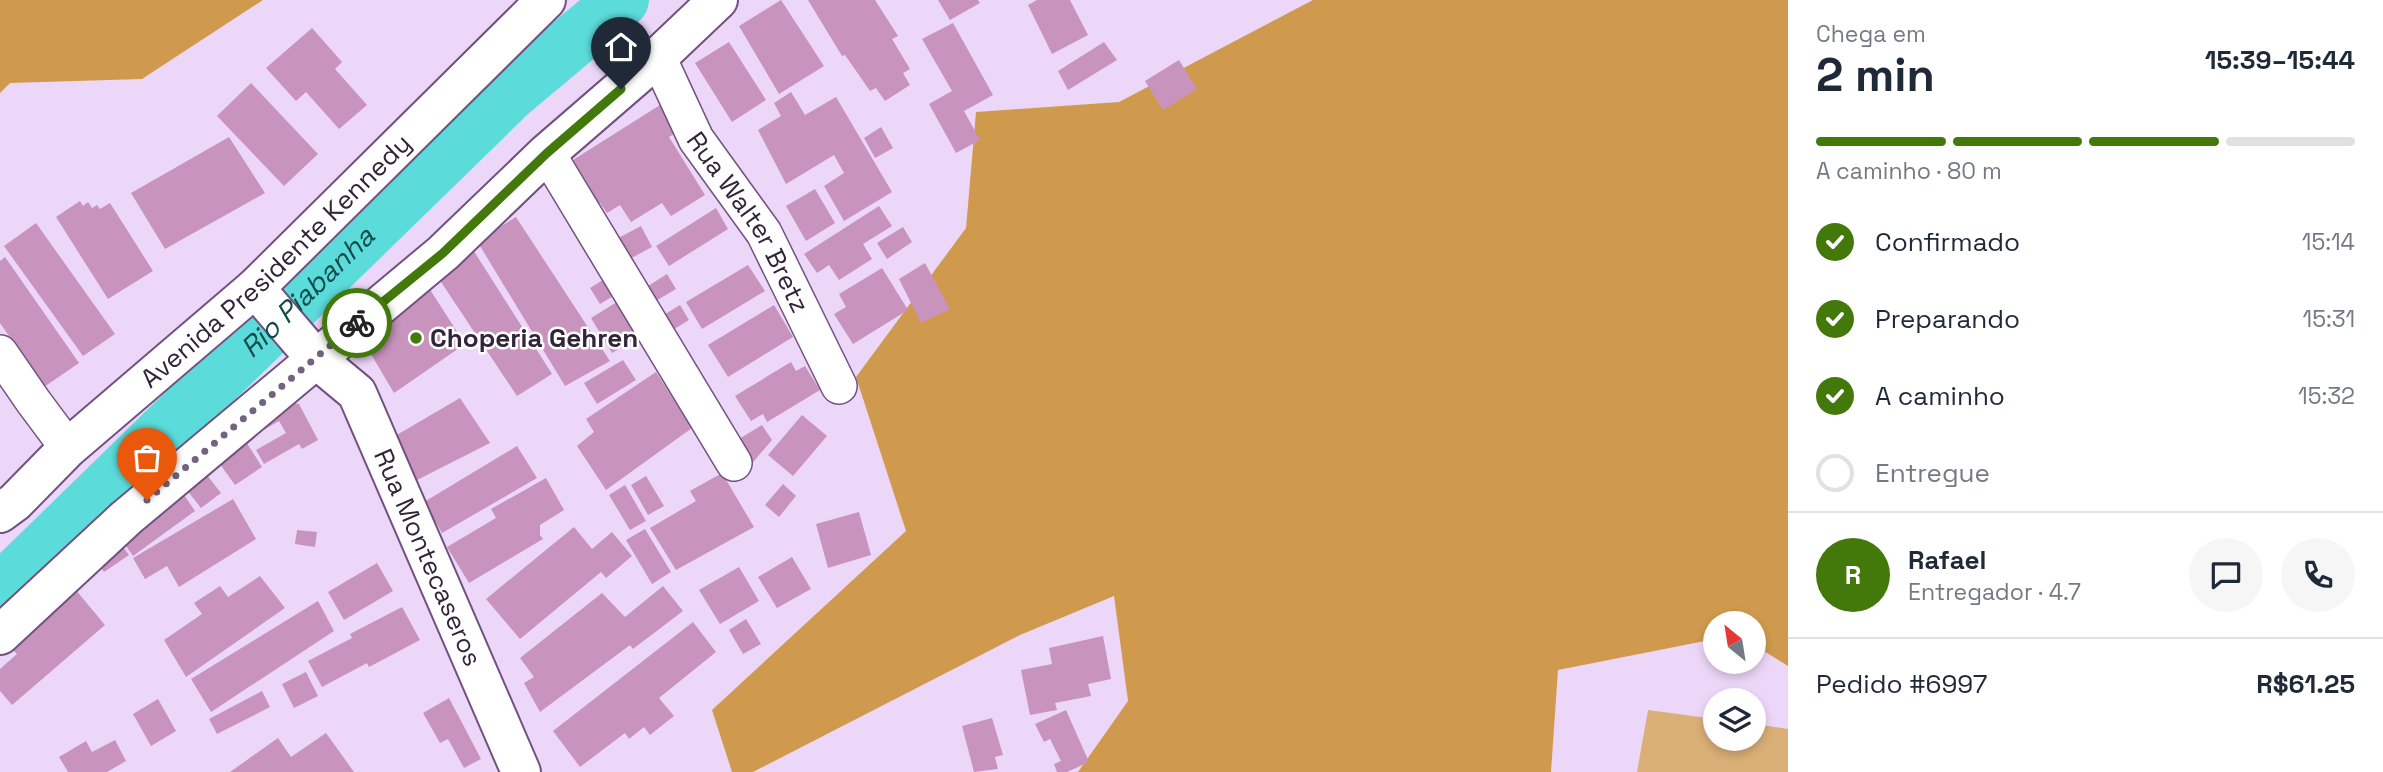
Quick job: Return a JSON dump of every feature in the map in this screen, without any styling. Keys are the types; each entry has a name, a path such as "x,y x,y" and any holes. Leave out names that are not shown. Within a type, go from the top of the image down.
{"main road":[{"name":"Avenida Presidente Kennedy","path":"0,513 15,502 68,447 255,288 546,0"},
{"path":"0,635 126,518 443,253 547,153 658,57 718,0"},
{"name":"Rua Montecaseros","path":"255,288 315,358 357,393 521,772"}],"street":[{"name":"Rua Walter Bretz","path":"658,57 696,139 764,233 839,386"},
{"path":"547,153 734,463"},
{"path":"0,353 68,447"}],"shaded area":[{"path":"0,0 263,0 142,79 10,83 0,93"},
{"path":"1313,0 1788,0 1788,666 1766,652 1766,611 1703,611 1703,641 1558,670 1551,772 1078,772 1128,701 1114,596 1020,635 753,772 732,772 712,710 906,531 856,377 966,228 976,112 1119,102"},
{"path":"1648,710 1703,717 1703,751 1766,751 1766,726 1788,729 1788,772 1637,772"}],"building":[{"path":"781,0 824,66 779,94 739,26"},
{"path":"808,0 875,0 898,36 892,39 910,69 903,73 910,85 885,101 876,88 870,91 845,55 842,56"},
{"path":"938,0 978,0 980,3 950,20"},
{"path":"1037,0 1070,0 1088,35 1052,54 1028,5"},
{"path":"953,23 993,95 964,111 980,140 956,153 929,104 952,91 922,39"},
{"path":"312,28 342,62 335,69 367,105 339,129 306,92 296,101 266,68"},
{"path":"729,42 766,100 732,122 695,63"},
{"path":"1104,42 1117,60 1068,90 1058,71"},
{"path":"1179,60 1197,89 1163,110 1145,81"},
{"path":"251,83 318,154 284,186 217,116"},
{"path":"791,92 805,115 836,97 892,192 844,221 824,186 844,173 834,155 786,184 758,130 781,116 774,103"},
{"path":"660,105 677,132 669,137 705,195 671,216 662,203 631,222 620,205 607,213 600,203 589,210 579,193 589,186 573,160"},
{"path":"881,127 893,148 875,158 864,138"},
{"path":"229,137 265,193 165,249 131,193"},
{"path":"815,189 835,223 806,241 786,206"},
{"path":"80,201 83,206 88,202 92,208 97,205 100,209 110,203 153,271 108,299 56,217"},
{"path":"879,206 892,226 863,244 872,259 839,280 829,265 817,273 804,254"},
{"path":"716,208 728,229 669,266 656,246"},
{"path":"516,217 610,361 565,386 477,241"},
{"path":"36,223 115,334 83,356 4,246"},
{"path":"641,226 652,247 622,263 611,242"},
{"path":"903,227 912,242 887,259 877,243"},
{"path":"470,245 552,374 517,396 433,270"},
{"path":"5,257 79,363 44,387 0,323 0,261"},
{"path":"925,263 950,309 921,323 899,279"},
{"path":"748,265 765,291 702,329 686,302"},
{"path":"882,268 908,310 853,344 834,314 846,307 839,294"},
{"path":"667,274 676,289 654,302 645,288"},
{"path":"608,277 618,293 600,304 590,288"},
{"name":"Choperia Gehren","path":"427,285 465,344 394,393 368,349 372,332"},
{"path":"625,297 647,332 612,353 591,318"},
{"path":"680,305 689,320 671,331 662,316"},
{"path":"774,305 793,337 728,377 708,345"},
{"path":"623,360 636,380 597,404 584,383"},
{"path":"791,362 796,371 805,366 820,390 767,422 763,414 751,421 735,396"},
{"path":"656,372 692,428 606,490 577,446 594,432 586,419"},
{"path":"460,398 490,443 417,480 395,436"},
{"path":"287,402 299,404 318,440 302,449 299,444 264,464 256,450 286,433 279,421 258,433 251,427"},
{"path":"802,415 827,436 793,476 768,455"},
{"path":"762,425 772,440 748,468 734,442"},
{"path":"243,437 262,467 235,485 214,456"},
{"path":"517,446 537,478 442,533 424,502"},
{"path":"203,470 221,493 201,508 183,485"},
{"path":"722,473 754,527 676,570 650,528 696,501 690,491"},
{"path":"646,476 664,506 648,515 631,485"},
{"path":"546,478 564,510 540,525 543,539 469,583 447,547 496,518 491,509"},
{"path":"783,484 796,496 779,517 765,505"},
{"path":"625,485 646,521 630,530 609,495"},
{"path":"180,489 195,511 133,556 117,533"},
{"path":"233,499 256,539 179,587 167,566 145,579 133,558"},
{"path":"859,512 871,555 828,568 816,524"},
{"path":"574,527 592,549 612,532 632,556 606,578 601,572 520,639 486,599"},
{"path":"645,529 671,572 652,584 626,540"},
{"path":"297,530 317,532 315,547 295,544"},
{"path":"121,544 129,555 104,572 96,561"},
{"path":"792,557 811,589 777,608 758,577"},
{"path":"377,563 393,591 344,620 328,592"},
{"path":"739,567 759,601 720,624 699,590"},
{"path":"260,576 285,608 186,677 164,640 202,614 194,603 220,586 228,597"},
{"path":"663,586 683,611 633,649 630,645 540,712 524,683 534,677 520,658 602,593 625,617"},
{"path":"75,589 105,625 12,705 0,691 0,669 17,654 11,648"},
{"path":"318,601 334,631 211,712 191,679"},
{"path":"402,607 420,640 369,667 367,663 322,687 308,661 352,638 350,634"},
{"path":"746,619 761,644 743,654 729,630"},
{"path":"693,622 716,652 659,698 674,716 650,735 644,727 629,739 625,733 580,767 553,731"},
{"path":"1103,636 1111,679 1088,684 1091,696 1055,703 1057,710 1030,715 1021,670 1052,664 1049,648"},
{"path":"306,672 318,696 294,708 282,684"},
{"path":"262,691 270,707 217,734 209,719"},
{"path":"449,698 481,759 464,768 448,739 440,743 423,713"},
{"path":"158,699 176,731 151,746 133,714"},
{"path":"1066,710 1089,762 1067,772 1057,772 1054,764 1061,761 1050,739 1044,742 1035,724"},
{"path":"992,718 1003,755 995,757 998,769 974,772 962,726"},
{"path":"326,733 354,772 230,772 278,738 291,757"},
{"path":"115,740 126,761 107,772 68,772 59,757 86,741 92,752"}],"waterway":[{"name":"Rio Piabanha","path":"0,591 511,93 622,0"}],"way so far":[{"path":"147,500 357,323"}],"place":[{"name":"Choperia Gehren","path":"416,338"}],"route":[{"path":"357,323 443,253 547,153 621,89"}]}
